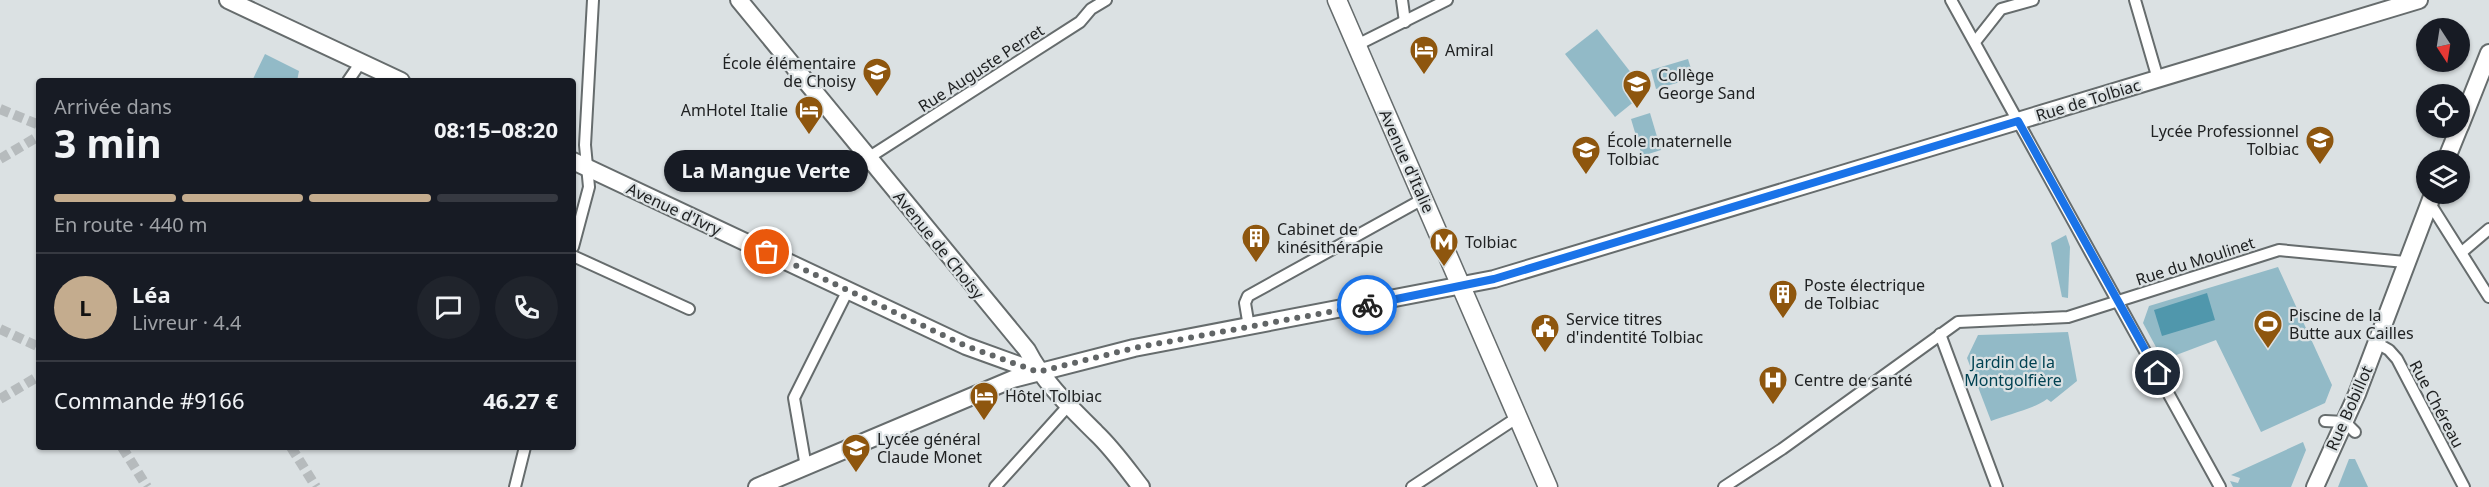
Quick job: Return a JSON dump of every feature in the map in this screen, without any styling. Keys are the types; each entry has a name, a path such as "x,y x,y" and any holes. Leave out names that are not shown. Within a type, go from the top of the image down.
{"main road":[{"path":"228,0 395,78"},
{"name":"Avenue de Choisy","path":"739,0 1027,350 1038,372 1068,406 1098,434 1141,487"},
{"name":"Avenue d'Italie","path":"1337,0 1548,487"},
{"name":"Rue de Tolbiac","path":"757,487 988,388 1038,372 1140,347 1462,287 2419,0"},
{"path":"2470,102 2489,54"},
{"name":"Avenue d'Ivry","path":"580,165 966,346 1038,372"},
{"name":"Rue Bobillot","path":"2315,487 2350,427 2375,342 2429,204"}],"street":[{"path":"576,236 589,187 580,165 585,145 593,0"},
{"name":"Rue Auguste Perret","path":"868,158 1080,22 1091,9 1106,0"},
{"path":"1402,0 1405,22"},
{"path":"1357,45 1447,0"},
{"path":"1951,0 2220,487"},
{"path":"1975,42 2001,5 2033,0"},
{"path":"2135,0 2158,79"},
{"path":"350,78 361,62"},
{"path":"1249,327 1245,306 1248,296 1423,199"},
{"path":"2435,204 2489,297"},
{"path":"2463,252 2489,229"},
{"name":"Rue du Moulinet","path":"1724,487 1782,449 1958,322 2057,319 2118,302 2279,250 2405,262"},
{"path":"576,257 689,309"},
{"path":"806,467 794,398 848,290"},
{"path":"1940,334 1997,487"},
{"name":"Rue Chéreau","path":"2375,342 2389,350 2397,359 2464,487"},
{"path":"995,487 1068,406"},
{"path":"1412,487 1518,417"},
{"path":"2325,421 2350,427"},
{"path":"515,487 524,450"}],"green space":[{"path":"1597,29 1646,92 1615,117 1565,54"},
{"path":"265,54 299,71 298,78 253,78"},
{"path":"1688,59 1694,78 1656,89 1651,70"},
{"path":"1650,113 1661,150 1642,156 1631,119"},
{"path":"2066,235 2070,247 2068,298 2062,297 2051,243"},
{"name":"Piscine de la Butte aux Cailles","path":"2278,267 2332,385 2325,403 2261,432 2216,340 2163,360 2143,323 2149,306"},
{"name":"Jardin de la Montgolfière","path":"2068,332 2077,381 2051,402 2047,399 2028,409 1991,421 1967,358 1978,335"},
{"path":"2303,442 2306,450 2291,487 2233,487 2230,481 2238,483 2240,478 2231,475"},
{"path":"2349,459 2355,459 2368,487 2338,487"}],"shaded area":[{"path":"2207,293 2215,320 2162,336 2154,310"}],"tunnel":[{"path":"0,109 36,124"},
{"path":"0,159 36,138"},
{"path":"0,329 36,346"},
{"path":"0,399 36,378"},
{"path":"124,450 147,487"},
{"path":"293,450 316,487"}],"way so far":[{"path":"767,252 966,346 1038,372 1082,363 1134,348 1367,305"}],"place":[{"name":"Amiral","path":"1424,76"},
{"name":"École élémentaire de Choisy","path":"877,98"},
{"name":"Collège George Sand","path":"1637,110"},
{"name":"AmHotel Italie","path":"809,136"},
{"name":"Lycée Professionnel Tolbiac","path":"2320,166"},
{"name":"École maternelle Tolbiac","path":"1586,176"},
{"name":"La Mangue Verte","path":"767,252"},
{"name":"Cabinet de kinésithérapie","path":"1256,264"},
{"name":"Tolbiac","path":"1444,268"},
{"name":"Poste électrique de Tolbiac","path":"1783,320"},
{"name":"Piscine de la Butte aux Cailles","path":"2268,350"},
{"name":"Service titres d'indentité Tolbiac","path":"1545,354"},
{"name":"Centre de santé","path":"1773,406"},
{"name":"Hôtel Tolbiac","path":"984,422"},
{"name":"Lycée général Claude Monet","path":"856,474"}],"route":[{"path":"1367,305 1494,279 2018,121 2158,373"}]}
